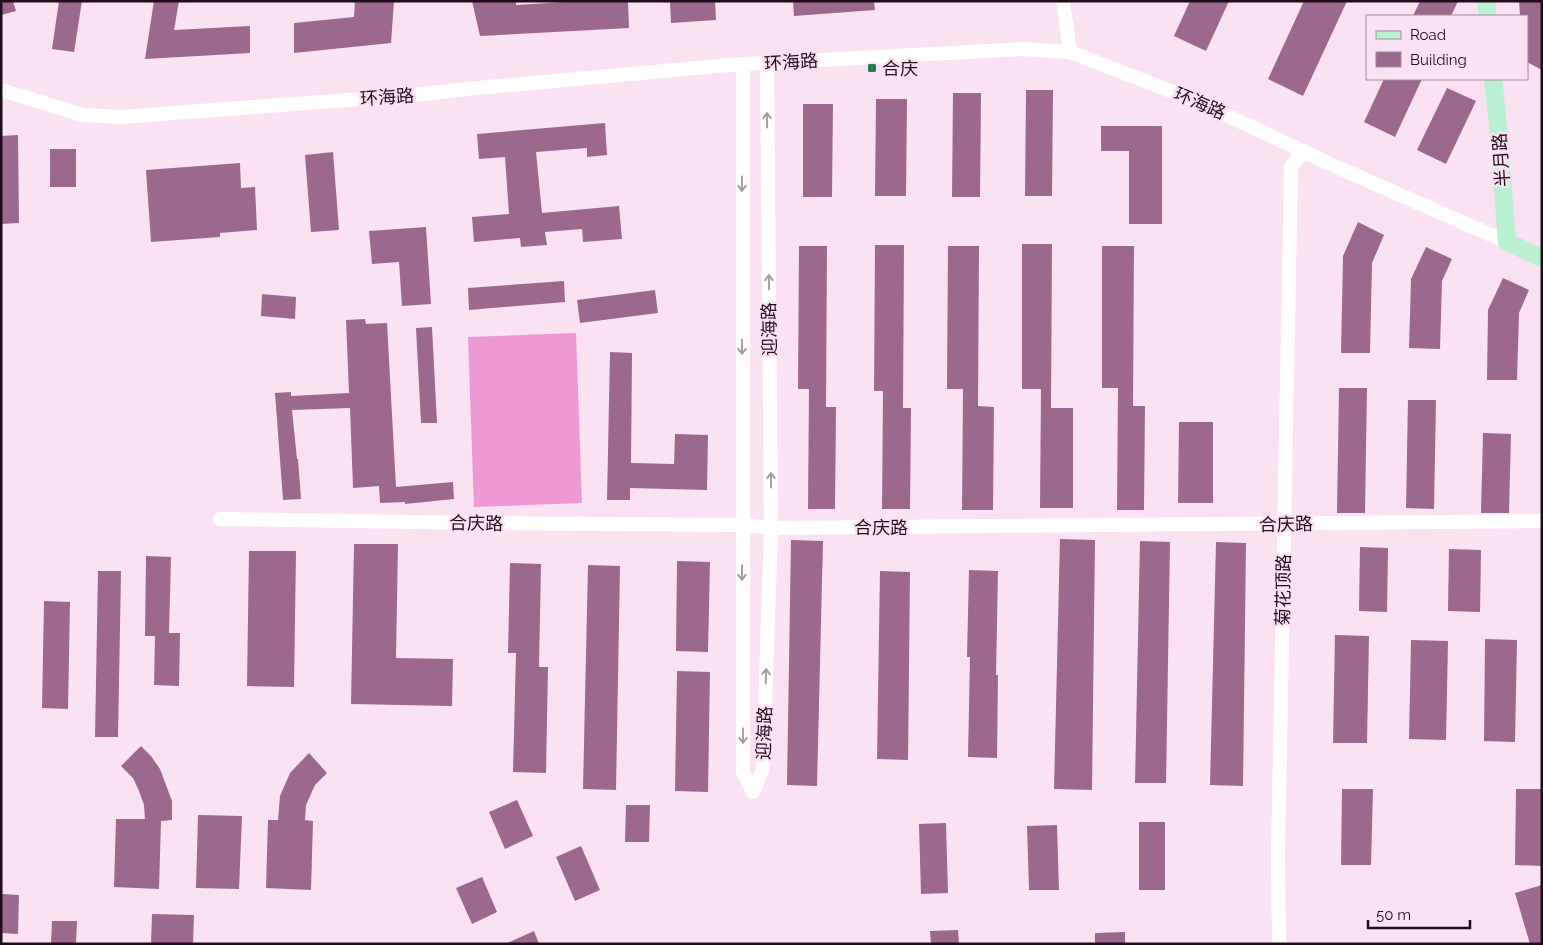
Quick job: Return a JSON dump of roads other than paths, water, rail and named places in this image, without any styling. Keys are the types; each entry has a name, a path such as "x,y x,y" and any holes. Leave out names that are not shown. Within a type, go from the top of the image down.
{"main road":[{"path":"1487,1 1487,15"},
{"name":"半月路","path":"1493,80 1507,242"},
{"name":"环海路","path":"1507,242 1542,258"}],"street":[{"path":"1063,1 1070,52"},
{"name":"环海路","path":"1,90 83,115 121,117 414,95 729,65 742,66 1022,49 1070,52 1194,100 1507,242"},
{"name":"迎海路","path":"742,66 743,772 753,792 763,768 771,528 767,64"},
{"name":"菊花顶路","path":"1279,944 1278,854 1290,167 1304,151"},
{"name":"合庆路","path":"220,519 742,525 771,528 1542,521"}],"place":[{"name":"合庆","path":"872,68"}]}
